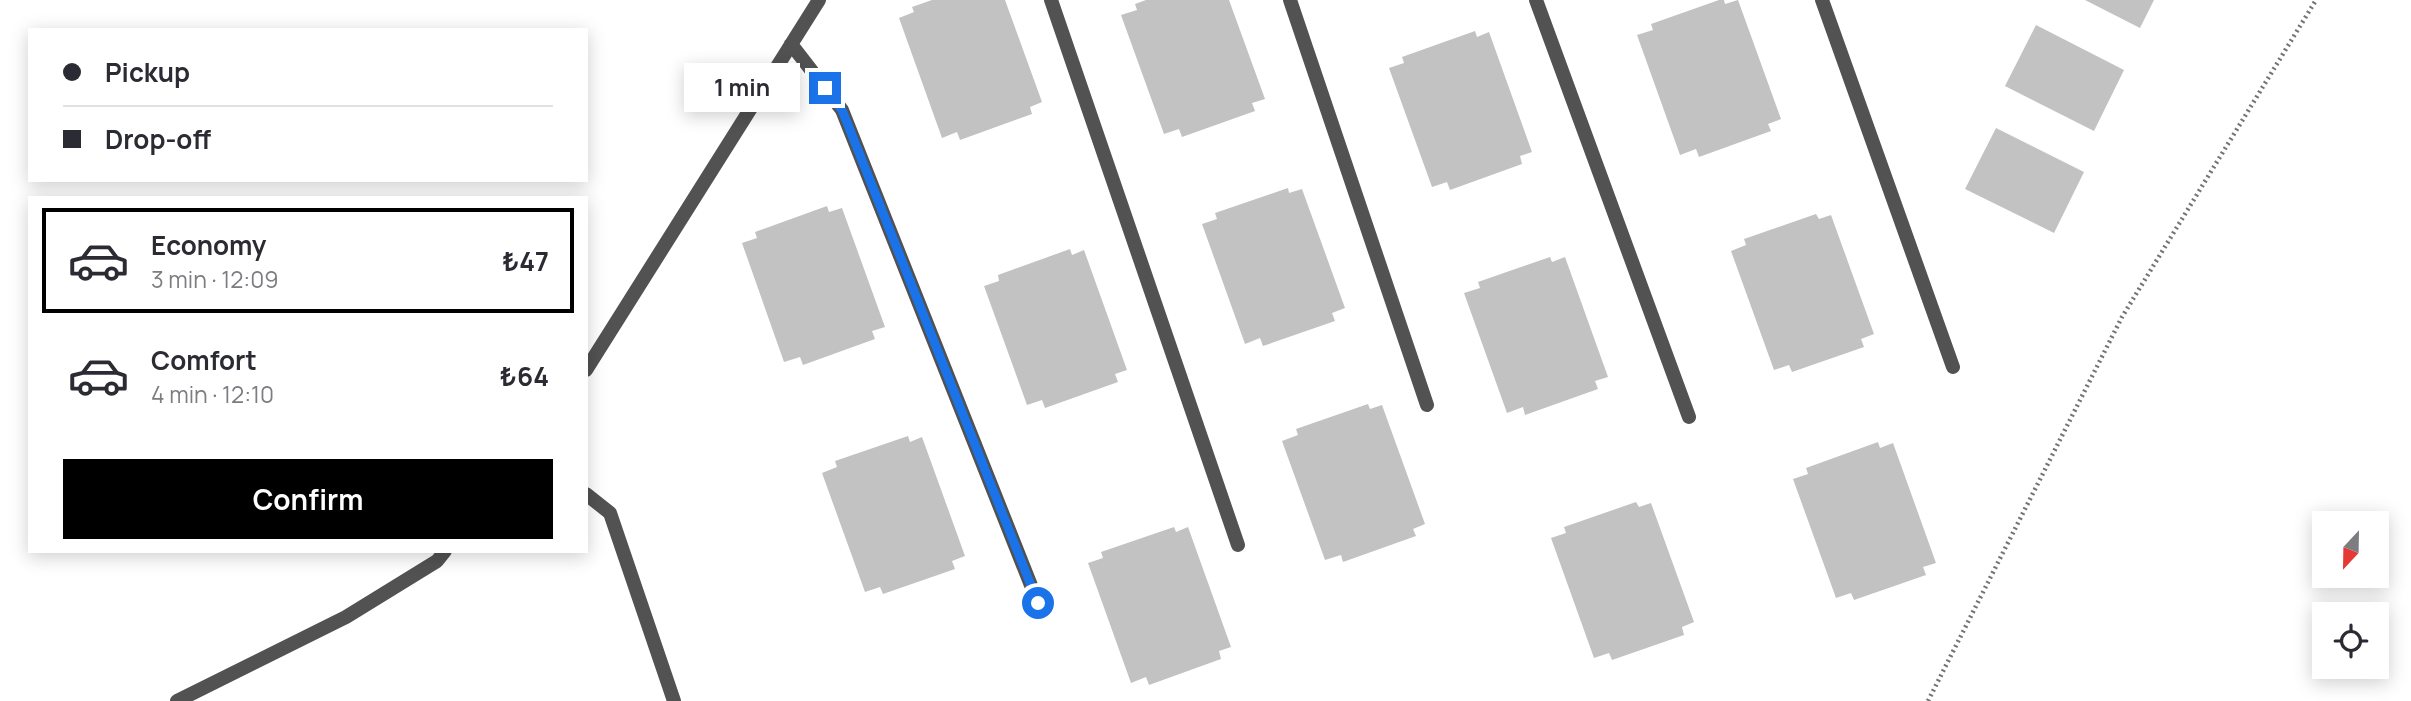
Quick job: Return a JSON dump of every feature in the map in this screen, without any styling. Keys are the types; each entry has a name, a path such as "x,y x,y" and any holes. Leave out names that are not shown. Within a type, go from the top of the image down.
{"street":[{"path":"588,367 819,0"},
{"path":"1051,0 1238,545"},
{"path":"1290,0 1427,405"},
{"path":"1536,0 1689,417"},
{"path":"1822,0 1953,367"},
{"path":"791,44 842,110 1038,603"},
{"path":"588,496 610,513 674,701"},
{"path":"177,701 346,617 437,561 443,553"}],"path":[{"path":"1928,701 2122,317 2316,0"}],"building":[{"path":"932,0 1005,0 1042,102 1030,107 1032,114 960,140 957,132 942,138 899,18 914,12 912,7"},
{"path":"1146,0 1229,0 1265,99 1252,103 1255,111 1182,137 1179,129 1164,134 1121,15 1137,10 1135,4"},
{"path":"1724,0 1725,4 1738,0 1781,119 1768,124 1771,131 1699,157 1696,149 1680,155 1637,35 1653,30 1651,24"},
{"path":"2085,0 2154,0 2140,28"},
{"path":"2036,25 2124,70 2094,131 2005,86"},
{"path":"1475,31 1477,37 1489,32 1532,152 1520,156 1522,164 1450,190 1447,182 1432,187 1389,68 1404,63 1402,57"},
{"path":"1996,128 2084,172 2054,233 1965,189"},
{"path":"1288,188 1289,193 1302,189 1345,308 1332,313 1335,321 1263,346 1260,338 1245,344 1202,224 1217,219 1215,213"},
{"path":"827,206 829,212 842,208 885,327 872,331 875,339 803,365 800,357 784,362 742,243 757,238 755,232"},
{"path":"1816,214 1819,219 1831,215 1874,334 1861,339 1864,347 1792,372 1789,365 1774,370 1731,251 1746,245 1744,239"},
{"path":"1070,249 1072,255 1084,250 1127,370 1115,374 1118,382 1045,408 1042,400 1027,405 984,286 999,281 998,275"},
{"path":"1550,257 1552,262 1565,257 1608,377 1595,381 1598,389 1525,415 1523,407 1507,413 1464,293 1480,288 1478,282"},
{"path":"1368,404 1370,409 1382,405 1425,524 1413,529 1416,536 1343,562 1341,555 1325,560 1282,441 1298,435 1296,429"},
{"path":"908,436 910,442 922,437 965,556 952,561 955,569 883,594 880,587 865,592 822,473 837,467 835,461"},
{"path":"1878,442 1880,448 1893,443 1936,563 1923,567 1926,575 1854,600 1851,593 1836,598 1793,479 1808,474 1806,468"},
{"path":"1636,502 1639,507 1651,503 1694,622 1682,627 1684,635 1612,660 1609,653 1594,658 1551,538 1566,533 1564,527"},
{"path":"1174,527 1176,532 1188,527 1231,647 1219,651 1221,659 1149,685 1146,677 1131,683 1088,563 1103,558 1101,552"}],"route":[{"path":"825,88 842,110 1038,603"}]}
